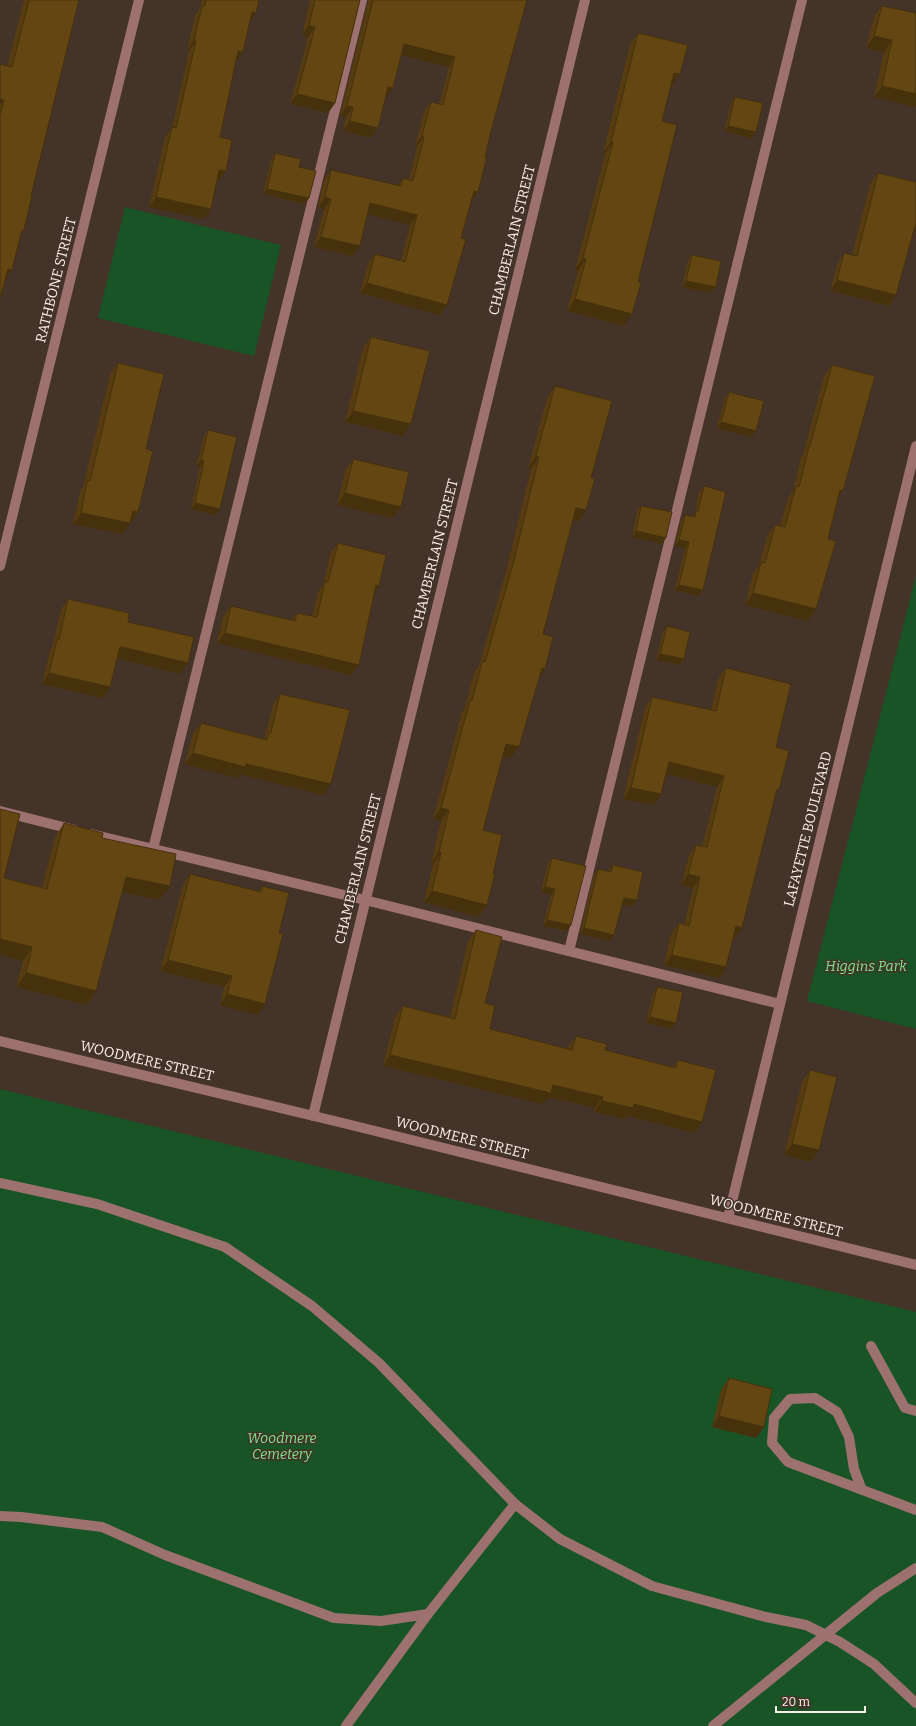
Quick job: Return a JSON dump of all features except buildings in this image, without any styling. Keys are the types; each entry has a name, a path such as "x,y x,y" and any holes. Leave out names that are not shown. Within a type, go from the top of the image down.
{"street":[{"name":"RATHBONE STREET","path":"0,566 139,0"},
{"path":"153,849 362,0"},
{"name":"CHAMBERLAIN STREET","path":"313,1116 585,0"},
{"path":"569,951 802,0"},
{"name":"LAFAYETTE BOULEVARD","path":"728,1218 916,446"},
{"path":"0,811 365,900 780,1004"},
{"name":"WOODMERE STREET","path":"0,1041 313,1116 916,1265"},
{"path":"0,1183 97,1204 225,1247 312,1306 379,1363 515,1504 560,1539 652,1586 766,1617 806,1626 840,1642 874,1664 916,1703"},
{"path":"870,1346 905,1408 916,1411"},
{"path":"862,1490 854,1470 849,1437 837,1412 815,1398 790,1399 774,1418 772,1443 788,1462 825,1477 916,1510"},
{"path":"346,1726 428,1614 515,1504"},
{"path":"0,1516 22,1517 102,1527 165,1555 334,1618 381,1621 428,1614"},
{"path":"712,1726 877,1593 916,1568"}],"green space":[{"path":"125,207 281,245 254,356 98,318"},
{"name":"Higgins Park","path":"916,576 916,1029 807,1001"},
{"name":"Woodmere Cemetery","path":"0,1089 916,1312 916,1726 0,1726"}]}
